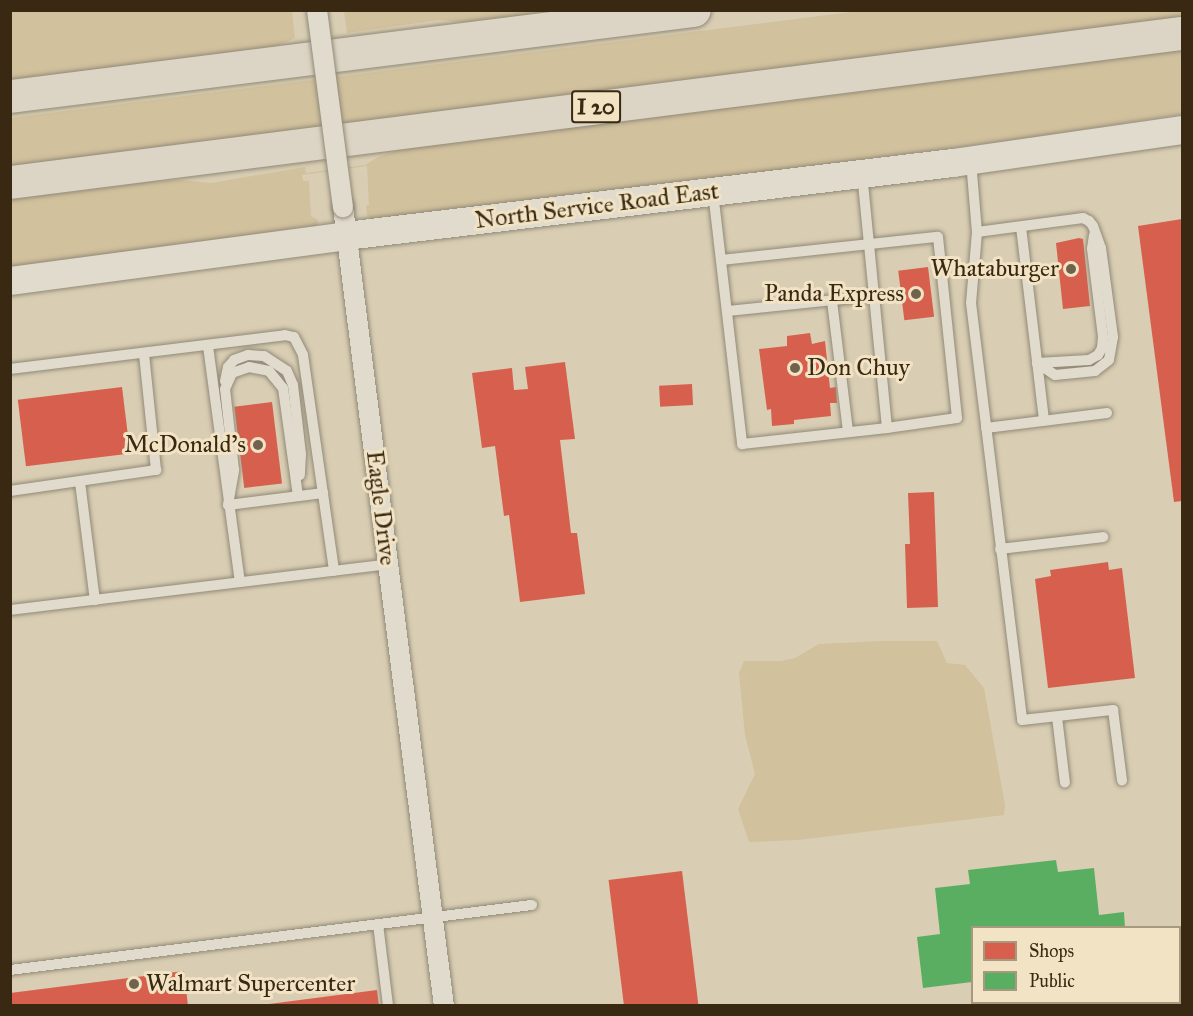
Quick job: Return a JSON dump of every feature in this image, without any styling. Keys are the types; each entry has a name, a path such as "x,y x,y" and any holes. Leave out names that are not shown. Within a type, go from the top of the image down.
{"highway":[{"path":"10,96 694,10"},
{"name":"I 20","path":"10,182 1182,33"}],"main road":[{"name":"North Service Road East","path":"10,281 346,236 971,161 1182,130"}],"street":[{"name":"Eagle Drive","path":"317,10 444,1005"}],"lane":[{"path":"971,161 977,232 971,303 1022,720 1113,710 1122,780"},
{"path":"862,174 887,428"},
{"path":"713,192 742,444 957,418 938,237 721,260"},
{"path":"977,232 1076,219 1089,221 1094,235 1092,249 1102,348 1098,355 1089,360 1037,363"},
{"path":"1021,227 1044,421"},
{"path":"728,312 874,296"},
{"path":"832,301 848,432"},
{"path":"10,369 285,335 294,337 303,355 333,571"},
{"path":"208,346 240,582"},
{"path":"10,491 156,470 144,354"},
{"path":"228,505 234,470 225,389 232,373 249,367 269,371 284,388 298,496"},
{"path":"986,428 1107,413"},
{"path":"80,482 95,600"},
{"path":"228,505 323,493"},
{"path":"1000,549 1103,537"},
{"path":"10,610 388,564"},
{"path":"1057,717 1065,783"},
{"path":"10,970 532,905"},
{"path":"378,924 388,1005"}],"shaded area":[{"path":"10,11 292,11 295,38 266,51 11,86"},
{"path":"344,11 605,11 474,23 439,20 347,33"},
{"path":"859,11 1182,11 1182,17 11,166 10,118"},
{"path":"1182,50 1182,114 1022,139 374,222 367,215 366,206 369,205 367,166 302,175 303,181 309,181 311,216 318,220 317,227 11,267 10,199 149,182 181,180 211,183 305,167 306,173 365,165 380,156 400,150"},
{"path":"937,641 947,663 965,665 984,688 1005,805 1004,815 798,840 749,842 738,809 755,774 745,735 739,673 744,661 781,661 795,658 819,644"}],"building: Shops":[{"path":"1182,219 1182,501 1174,502 1138,226"},
{"name":"Whataburger","path":"1083,239 1090,306 1063,309 1056,243"},
{"name":"Panda Express","path":"928,267 934,317 904,320 898,271"},
{"name":"Don Chuy","path":"810,333 812,344 825,341 830,388 836,387 837,403 830,403 831,416 794,420 794,424 772,426 771,409 767,410 759,349 787,346 787,336"},
{"path":"565,362 575,439 560,440 571,533 577,533 585,594 520,602 509,515 504,516 495,446 482,448 472,373 512,368 514,390 528,389 525,367"},
{"path":"692,384 693,405 660,407 659,386"},
{"path":"122,387 130,454 26,466 18,400"},
{"name":"McDonald's","path":"272,402 282,483 244,488 234,407"},
{"path":"934,492 938,607 907,608 905,544 910,544 908,493"},
{"path":"1108,562 1109,570 1122,568 1135,678 1048,688 1035,579 1051,576 1050,570"},
{"path":"682,871 699,1006 624,1006 609,880"},
{"name":"Walmart Supercenter","path":"184,971 188,1006 10,1006 10,993"},
{"name":"Walmart Supercenter","path":"377,990 379,1006 269,1006 269,1004"}],"building: Public":[{"path":"1056,860 1058,872 1094,868 1099,915 1124,912 1125,926 971,926 971,982 923,988 917,937 940,934 935,888 970,884 968,870"}],"place":[{"name":"Whataburger","path":"1071,269"},
{"name":"Panda Express","path":"916,294"},
{"name":"Don Chuy","path":"795,368"},
{"name":"McDonald's","path":"258,445"},
{"name":"Walmart Supercenter","path":"134,984"}]}
